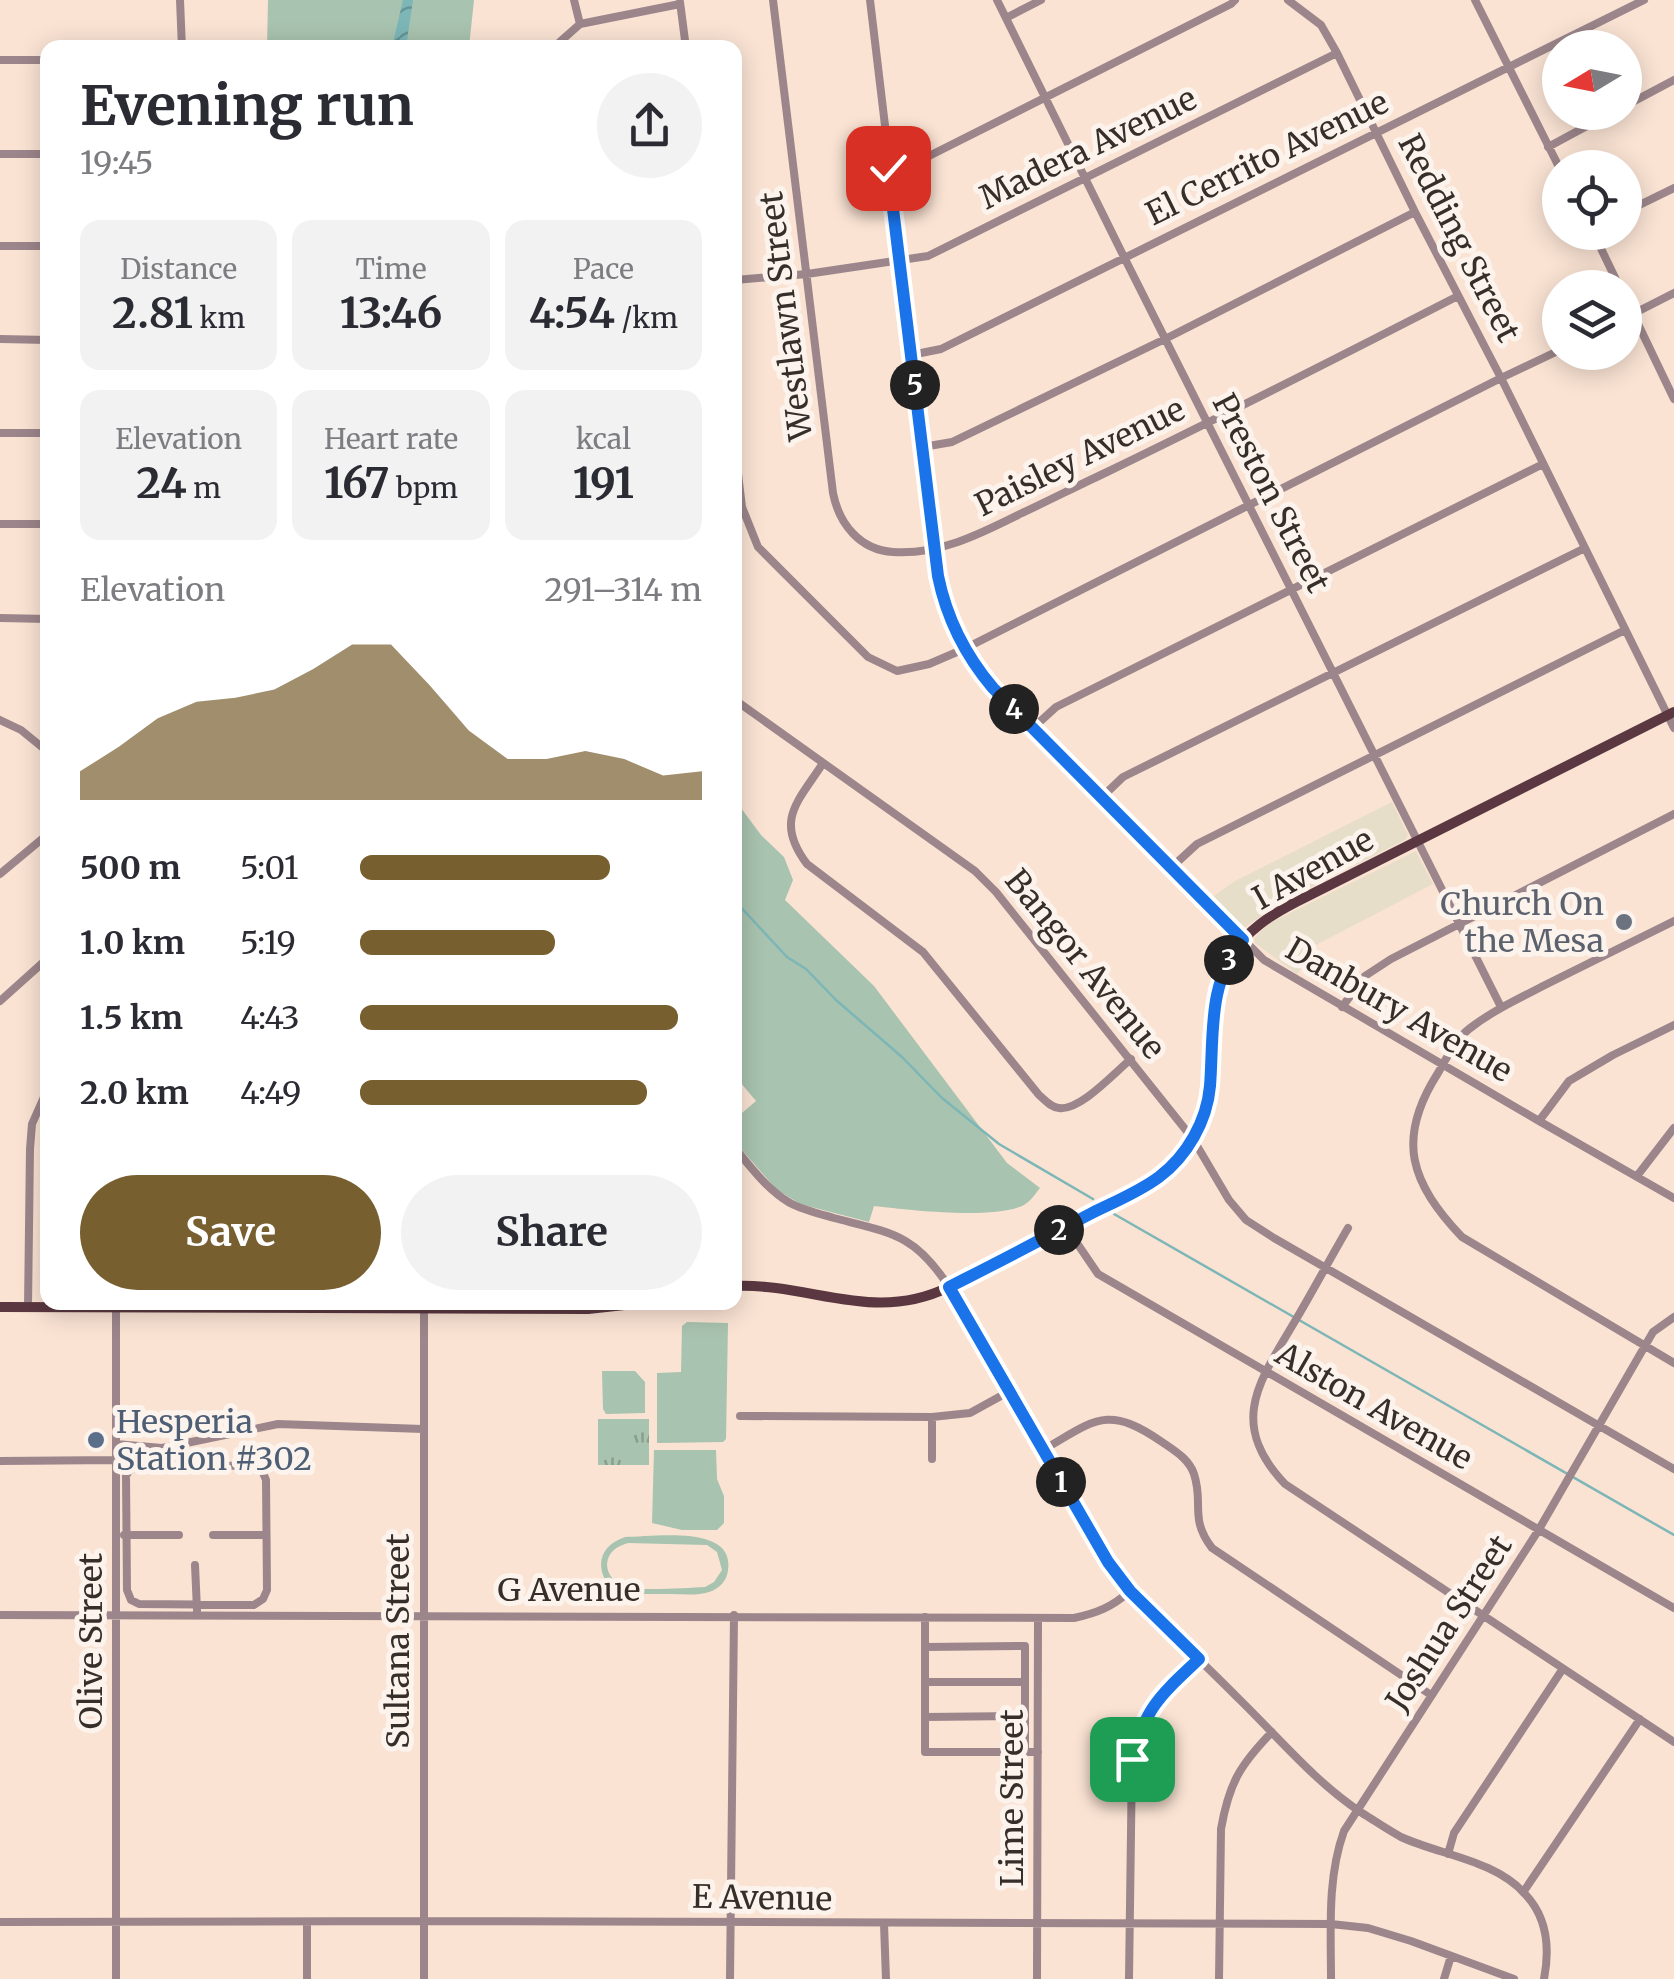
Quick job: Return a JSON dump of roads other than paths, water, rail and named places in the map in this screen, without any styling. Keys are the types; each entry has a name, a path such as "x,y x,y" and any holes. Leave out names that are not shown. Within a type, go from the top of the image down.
{"main road":[{"name":"I Avenue","path":"742,1286 865,1303 891,1304 920,1298 949,1287 1159,1177 1193,1139 1205,1112 1218,988 1226,964 1243,940 1272,915 1671,714"},
{"path":"0,1306 40,1307"}],"street":[{"path":"180,0 182,40"},
{"path":"574,0 580,24"},
{"name":"Westlawn Street","path":"773,0 833,494 841,518 862,542 888,552 935,548"},
{"name":"Danbury Avenue","path":"870,0 935,548 945,605 964,649 993,688 1264,960 1674,1198"},
{"name":"Preston Street","path":"998,0 1501,1008"},
{"path":"1006,18 1042,0"},
{"path":"888,168 924,159 1235,0"},
{"name":"Redding Street","path":"1288,0 1321,24 1337,53 1625,630 1671,714 1674,728"},
{"path":"1475,0 1550,150"},
{"name":"El Cerrito Avenue","path":"912,355 941,349 1644,0"},
{"path":"562,40 580,24 680,2 685,40"},
{"name":"Madera Avenue","path":"742,279 928,256 1337,53"},
{"path":"0,60 40,60"},
{"path":"1642,97 1674,80"},
{"path":"1548,146 1579,130"},
{"path":"0,154 40,154"},
{"path":"1642,204 1674,188"},
{"path":"922,447 952,442 1415,212"},
{"path":"0,246 40,246"},
{"path":"1642,309 1674,293"},
{"name":"Paisley Avenue","path":"935,548 964,541 1458,296"},
{"path":"0,339 40,340"},
{"path":"1642,340 1674,398"},
{"path":"742,507 758,548 868,657 897,671 929,664 964,649 1542,359"},
{"path":"0,433 40,433"},
{"path":"1033,728 1056,707 1542,464"},
{"path":"0,524 40,524"},
{"path":"1101,798 1123,778 1585,548"},
{"path":"0,618 40,618"},
{"path":"1172,867 1197,844 1625,630"},
{"name":"Bangor Avenue","path":"742,705 975,871 996,892 1193,1139 1229,1200 1246,1220 1674,1469"},
{"path":"0,720 40,745"},
{"path":"823,762 791,820 794,847 807,864 923,952 1039,1095 1062,1109 1077,1104 1130,1059"},
{"path":"1342,1007 1365,976 1390,959 1674,814"},
{"path":"0,874 40,841"},
{"path":"1674,921 1501,1008 1466,1032 1418,1109 1413,1132 1413,1156 1422,1185 1439,1213 1462,1238 1674,1363"},
{"path":"0,1001 40,965"},
{"path":"1538,1122 1569,1081 1674,1025"},
{"path":"28,1307 30,1148 32,1124 40,1106"},
{"path":"1636,1176 1674,1128"},
{"path":"742,1156 769,1187 790,1202 819,1214 882,1230 906,1240 928,1257 1108,1562 1130,1591 1313,1775 1357,1809 1400,1836 1494,1871 1524,1892 1540,1913 1547,1934 1544,1979"},
{"name":"Alston Avenue","path":"1066,1227 1098,1274 1674,1608"},
{"path":"1348,1228 1265,1371 1254,1400 1253,1426 1268,1466 1285,1484 1674,1742"},
{"name":"Olive Street","path":"116,1310 116,1979"},
{"name":"Sultana Street","path":"424,1310 424,1979"},
{"name":"Joshua Street","path":"1331,1979 1335,1858 1344,1831 1538,1531 1653,1332 1674,1318"},
{"path":"740,1416 970,1414 1010,1391"},
{"path":"932,1417 932,1459"},
{"path":"1043,1450 1090,1423 1113,1418 1142,1428 1182,1456 1194,1472 1201,1534 1212,1548 1430,1695"},
{"path":"116,1444 162,1448 278,1424 424,1429"},
{"path":"0,1460 116,1460"},
{"path":"139,1465 261,1468 266,1480 266,1590 262,1600 254,1606 197,1610 139,1604 131,1600 126,1590 127,1534 126,1476 139,1465"},
{"path":"116,1534 180,1535"},
{"path":"213,1534 266,1535"},
{"path":"195,1564 197,1610"},
{"name":"G Avenue","path":"0,1615 197,1610 1074,1618 1114,1605 1130,1591"},
{"path":"730,1979 734,1616"},
{"path":"925,1617 925,1752 1038,1752"},
{"name":"Lime Street","path":"1037,1979 1038,1618"},
{"path":"925,1647 1025,1646 1026,1752"},
{"path":"1130,1979 1132,1759 1148,1712 1164,1691 1199,1659"},
{"path":"1448,1854 1454,1833 1562,1670"},
{"path":"925,1682 1025,1682"},
{"path":"925,1717 1026,1716"},
{"path":"1524,1892 1640,1720"},
{"path":"1220,1979 1220,1829 1224,1806 1247,1758 1272,1732"},
{"name":"E Avenue","path":"0,1922 1331,1924 1368,1928 1514,1979"},
{"path":"307,1922 307,1979"},
{"path":"884,1924 886,1979"},
{"path":"1444,1979 1451,1956"}],"water":[{"path":"403,0 413,0 407,40 394,40"}],"waterway":[{"path":"742,909 787,957 806,969 942,1098 999,1144 1093,1199"},
{"path":"1114,1214 1674,1535"}],"place":[{"name":"Church On the Mesa","path":"1624,922"},
{"name":"Hesperia Station #302","path":"96,1440"}]}
